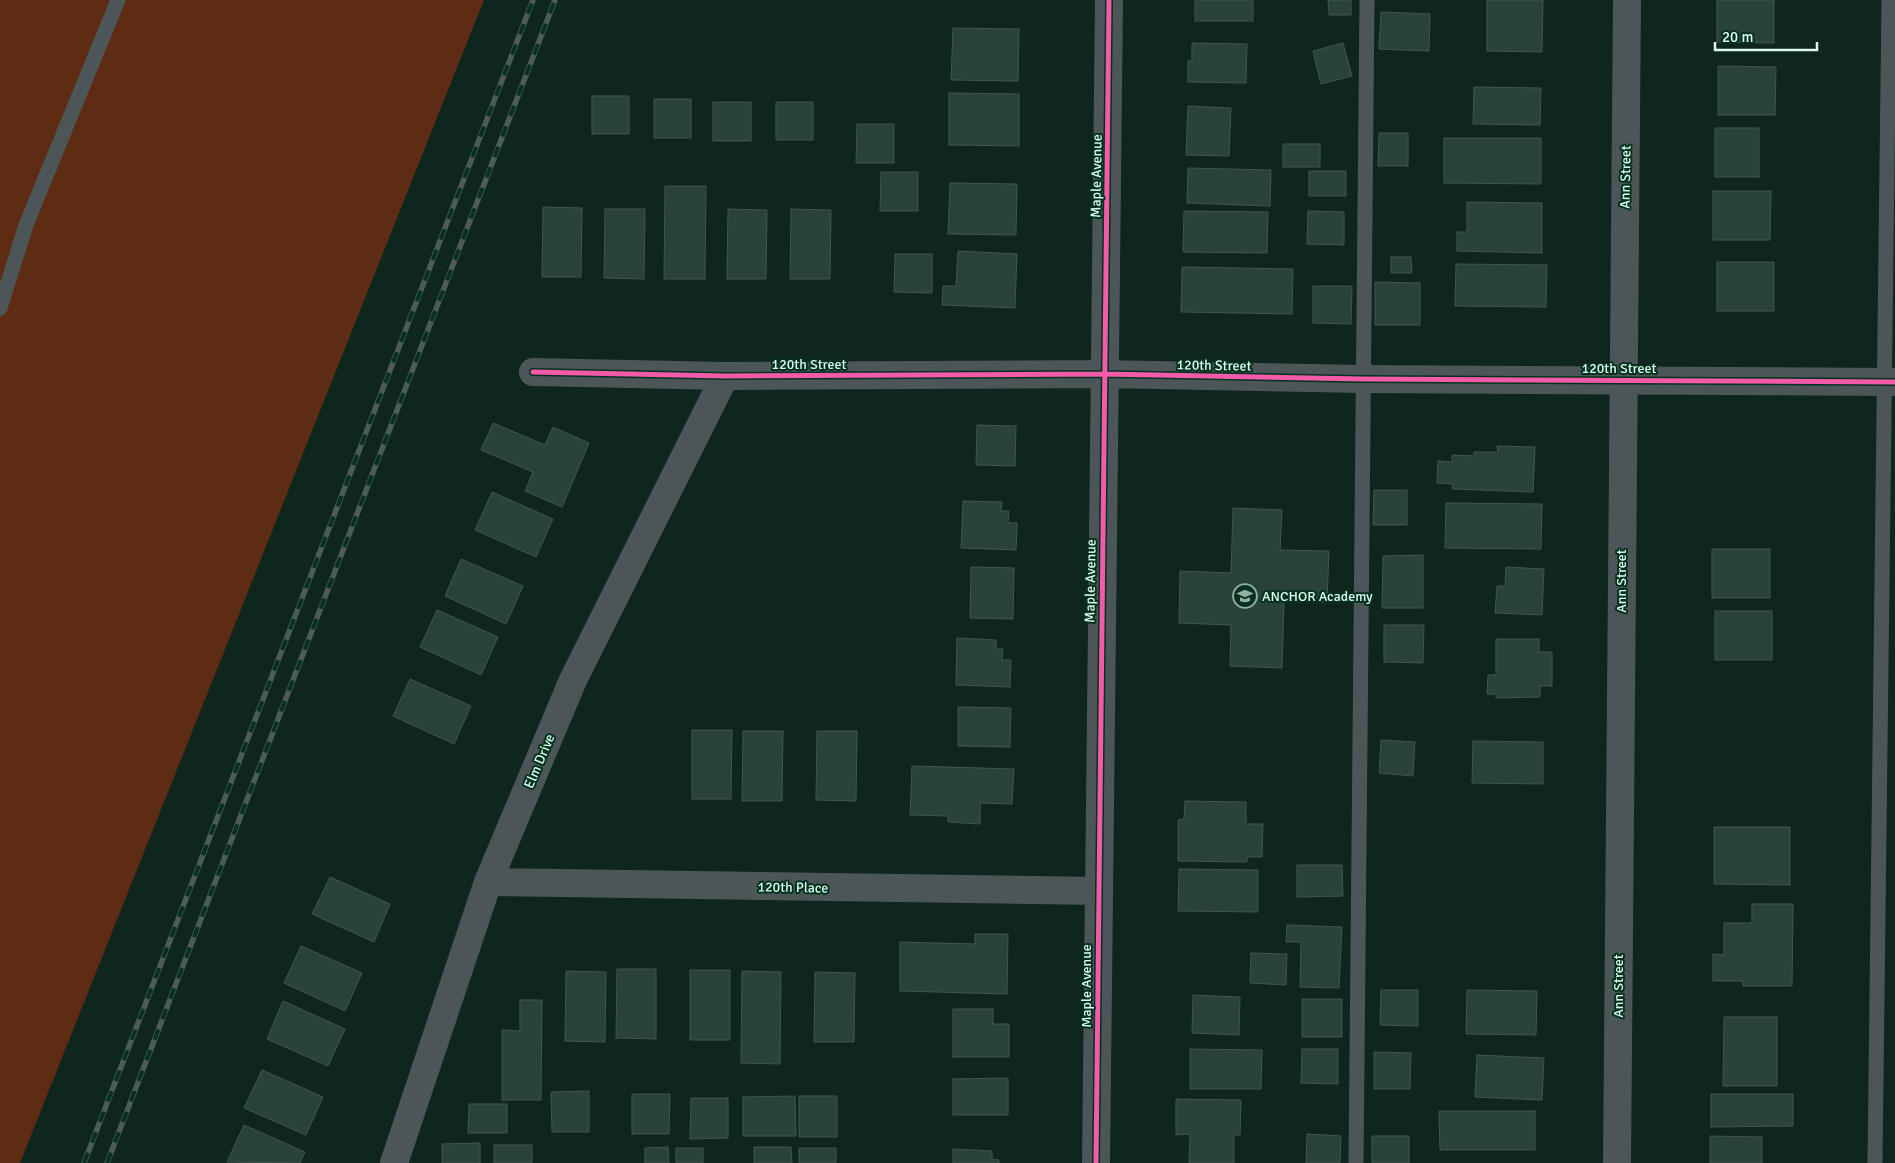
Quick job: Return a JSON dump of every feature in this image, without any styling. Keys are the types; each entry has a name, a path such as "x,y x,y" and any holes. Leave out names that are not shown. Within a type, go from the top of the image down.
{"street":[{"name":"Maple Avenue","path":"1096,1163 1109,0"},
{"name":"Ann Street","path":"1617,1163 1627,0"},
{"name":"120th Street","path":"534,372 725,376 1104,374 1363,378 1889,381"},
{"name":"Elm Drive","path":"394,1163 488,882 573,680 725,376"},
{"name":"120th Place","path":"488,882 1098,891"}],"lane":[{"path":"0,308 26,225 118,0"},
{"path":"1356,1163 1367,0"},
{"path":"1875,1163 1889,381 1889,0"}],"shaded area":[{"path":"0,0 484,0 20,1163 0,1163"}],"building":[{"path":"1195,0 1253,0 1253,21 1195,21"},
{"path":"1328,0 1351,0 1351,15 1329,15"},
{"path":"1487,0 1543,0 1542,52 1487,51"},
{"path":"1717,0 1774,0 1774,43 1717,42"},
{"path":"1381,12 1430,14 1429,51 1379,49"},
{"path":"953,28 1019,29 1018,81 951,80"},
{"path":"1192,43 1247,44 1246,83 1188,82 1188,61 1192,61"},
{"path":"1343,43 1352,76 1321,84 1313,51"},
{"path":"1718,66 1776,67 1775,115 1718,115"},
{"path":"1474,87 1541,88 1540,125 1473,124"},
{"path":"949,93 1019,94 1019,146 949,145"},
{"path":"592,96 629,96 629,134 592,134"},
{"path":"654,99 691,99 691,138 654,138"},
{"path":"713,102 751,102 751,141 713,141"},
{"path":"776,102 813,102 813,140 776,140"},
{"path":"1188,106 1231,108 1229,156 1186,155"},
{"path":"857,124 894,124 894,163 856,163"},
{"path":"1715,128 1759,128 1759,177 1715,177"},
{"path":"1379,133 1408,133 1408,166 1378,166"},
{"path":"1444,138 1541,138 1541,184 1444,183"},
{"path":"1283,144 1320,144 1320,167 1283,167"},
{"path":"1188,168 1271,170 1270,206 1187,203"},
{"path":"1309,171 1346,171 1346,196 1309,196"},
{"path":"881,172 918,172 918,211 880,211"},
{"path":"950,183 1017,184 1016,235 948,234"},
{"path":"665,186 706,186 705,279 664,279"},
{"path":"1713,191 1771,191 1770,240 1713,240"},
{"path":"1467,202 1542,203 1542,253 1457,251 1457,232 1467,232"},
{"path":"543,207 582,208 581,277 542,277"},
{"path":"605,209 645,209 644,279 604,278"},
{"path":"728,209 767,210 766,279 727,279"},
{"path":"791,209 831,210 830,279 790,279"},
{"path":"1184,211 1268,212 1267,253 1183,252"},
{"path":"1308,211 1344,212 1344,245 1307,244"},
{"path":"958,251 1017,254 1015,308 942,305 943,286 956,286"},
{"path":"895,254 932,254 932,293 894,292"},
{"path":"1391,257 1411,257 1412,273 1391,273"},
{"path":"1717,262 1774,262 1774,311 1717,311"},
{"path":"1456,264 1547,265 1546,307 1455,306"},
{"path":"1182,267 1293,269 1292,314 1181,312"},
{"path":"1375,282 1420,283 1420,325 1375,325"},
{"path":"1313,286 1352,286 1351,324 1313,323"},
{"path":"493,423 545,445 553,427 589,443 562,507 525,491 533,472 481,450"},
{"path":"977,425 1016,426 1015,466 976,465"},
{"path":"1497,446 1535,447 1533,492 1452,489 1453,484 1437,483 1438,461 1452,462 1452,455 1474,456 1474,452 1498,452"},
{"path":"1374,490 1407,490 1407,525 1373,525"},
{"path":"492,492 553,519 536,557 475,530"},
{"path":"963,501 1002,502 1001,511 1009,511 1008,523 1017,523 1016,550 961,548"},
{"path":"1446,503 1542,504 1541,549 1445,548"},
{"path":"1233,508 1282,510 1280,550 1329,551 1327,602 1284,601 1282,668 1230,666 1231,625 1179,623 1180,571 1231,573"},
{"path":"1712,549 1770,549 1770,598 1712,598"},
{"path":"1423,555 1423,608 1382,608 1383,556"},
{"path":"461,559 523,586 506,624 445,596"},
{"path":"971,567 1014,568 1013,619 970,618"},
{"path":"1506,567 1544,569 1542,615 1495,613 1497,586 1505,586"},
{"path":"437,610 498,637 481,675 420,647"},
{"path":"1715,611 1772,611 1772,660 1715,660"},
{"path":"1384,625 1424,625 1423,663 1384,662"},
{"path":"957,638 996,640 996,649 1003,649 1002,660 1011,660 1010,687 956,685"},
{"path":"1496,639 1539,639 1539,652 1552,652 1552,686 1540,686 1540,697 1496,698 1496,694 1487,694 1488,675 1496,675"},
{"path":"410,679 471,706 454,744 393,716"},
{"path":"958,707 1011,708 1010,747 958,746"},
{"path":"692,730 732,730 731,799 692,799"},
{"path":"743,731 783,731 782,801 742,801"},
{"path":"817,731 857,731 856,801 816,800"},
{"path":"1381,740 1415,742 1413,776 1379,773"},
{"path":"1473,741 1543,742 1543,784 1472,783"},
{"path":"912,766 1014,769 1012,804 980,803 980,824 948,822 948,816 910,815"},
{"path":"1185,801 1246,802 1246,824 1263,824 1262,857 1247,857 1247,862 1178,861 1178,820 1184,819"},
{"path":"1714,827 1790,827 1790,885 1714,884"},
{"path":"1297,865 1342,865 1343,896 1297,897"},
{"path":"1179,869 1258,870 1258,912 1178,911"},
{"path":"330,877 390,904 374,942 312,914"},
{"path":"1752,904 1793,904 1792,986 1743,986 1743,981 1713,981 1713,954 1724,955 1724,923 1752,923"},
{"path":"1287,925 1342,927 1339,988 1300,987 1301,942 1286,942"},
{"path":"975,934 1008,934 1007,994 900,991 900,942 975,944"},
{"path":"301,946 362,973 345,1011 284,983"},
{"path":"1251,953 1287,954 1286,985 1250,983"},
{"path":"617,969 656,969 656,1039 616,1038"},
{"path":"690,970 730,970 730,1040 690,1040"},
{"path":"566,971 606,972 605,1042 565,1041"},
{"path":"742,971 781,972 780,1064 741,1063"},
{"path":"815,972 855,973 854,1042 814,1042"},
{"path":"1381,990 1418,990 1418,1026 1380,1025"},
{"path":"1467,990 1537,991 1536,1035 1466,1034"},
{"path":"1193,995 1240,997 1239,1035 1192,1033"},
{"path":"1302,999 1342,999 1342,1037 1302,1037"},
{"path":"520,1000 542,1000 541,1100 502,1100 502,1030 520,1031"},
{"path":"283,1001 345,1029 328,1066 267,1039"},
{"path":"953,1009 993,1009 993,1024 1009,1024 1009,1057 953,1057"},
{"path":"1724,1017 1777,1017 1777,1086 1723,1086"},
{"path":"1190,1049 1262,1050 1261,1089 1190,1089"},
{"path":"1302,1049 1338,1049 1338,1084 1301,1083"},
{"path":"1374,1052 1411,1053 1410,1089 1374,1089"},
{"path":"1477,1055 1544,1058 1542,1100 1475,1097"},
{"path":"262,1070 323,1097 306,1135 244,1108"},
{"path":"1008,1078 1008,1115 953,1115 953,1079"},
{"path":"589,1091 589,1132 552,1132 551,1092"},
{"path":"632,1094 670,1094 669,1134 632,1134"},
{"path":"1711,1094 1793,1094 1793,1126 1711,1127"},
{"path":"795,1096 796,1136 743,1136 743,1097"},
{"path":"799,1096 837,1096 837,1137 799,1137"},
{"path":"691,1098 728,1098 728,1138 690,1139"},
{"path":"1176,1099 1241,1100 1240,1135 1234,1135 1234,1163 1189,1163 1190,1134 1176,1135"},
{"path":"469,1104 507,1104 507,1133 468,1133"},
{"path":"1439,1111 1535,1111 1535,1150 1440,1150"},
{"path":"244,1125 305,1152 300,1163 227,1162"},
{"path":"1307,1134 1341,1136 1340,1163 1306,1163"},
{"path":"1372,1136 1409,1136 1409,1163 1372,1163"},
{"path":"1710,1136 1762,1137 1762,1163 1710,1163"},
{"path":"480,1143 480,1163 442,1163 442,1144"},
{"path":"494,1145 532,1145 532,1163 494,1163"},
{"path":"668,1147 669,1163 645,1163 645,1148"},
{"path":"754,1147 791,1147 792,1163 754,1163"},
{"path":"676,1148 703,1148 703,1163 676,1163"},
{"path":"799,1148 836,1148 836,1163 799,1163"},
{"path":"953,1149 992,1151 992,1159 999,1160 999,1163 953,1163"}],"railway":[{"path":"84,1163 533,0"},
{"path":"107,1163 555,0"}],"cycle path":[{"path":"1096,1163 1109,0"},
{"path":"533,372 725,376 1104,374 1363,379 1895,382"}],"place":[{"name":"ANCHOR Academy","path":"1245,596"}]}
